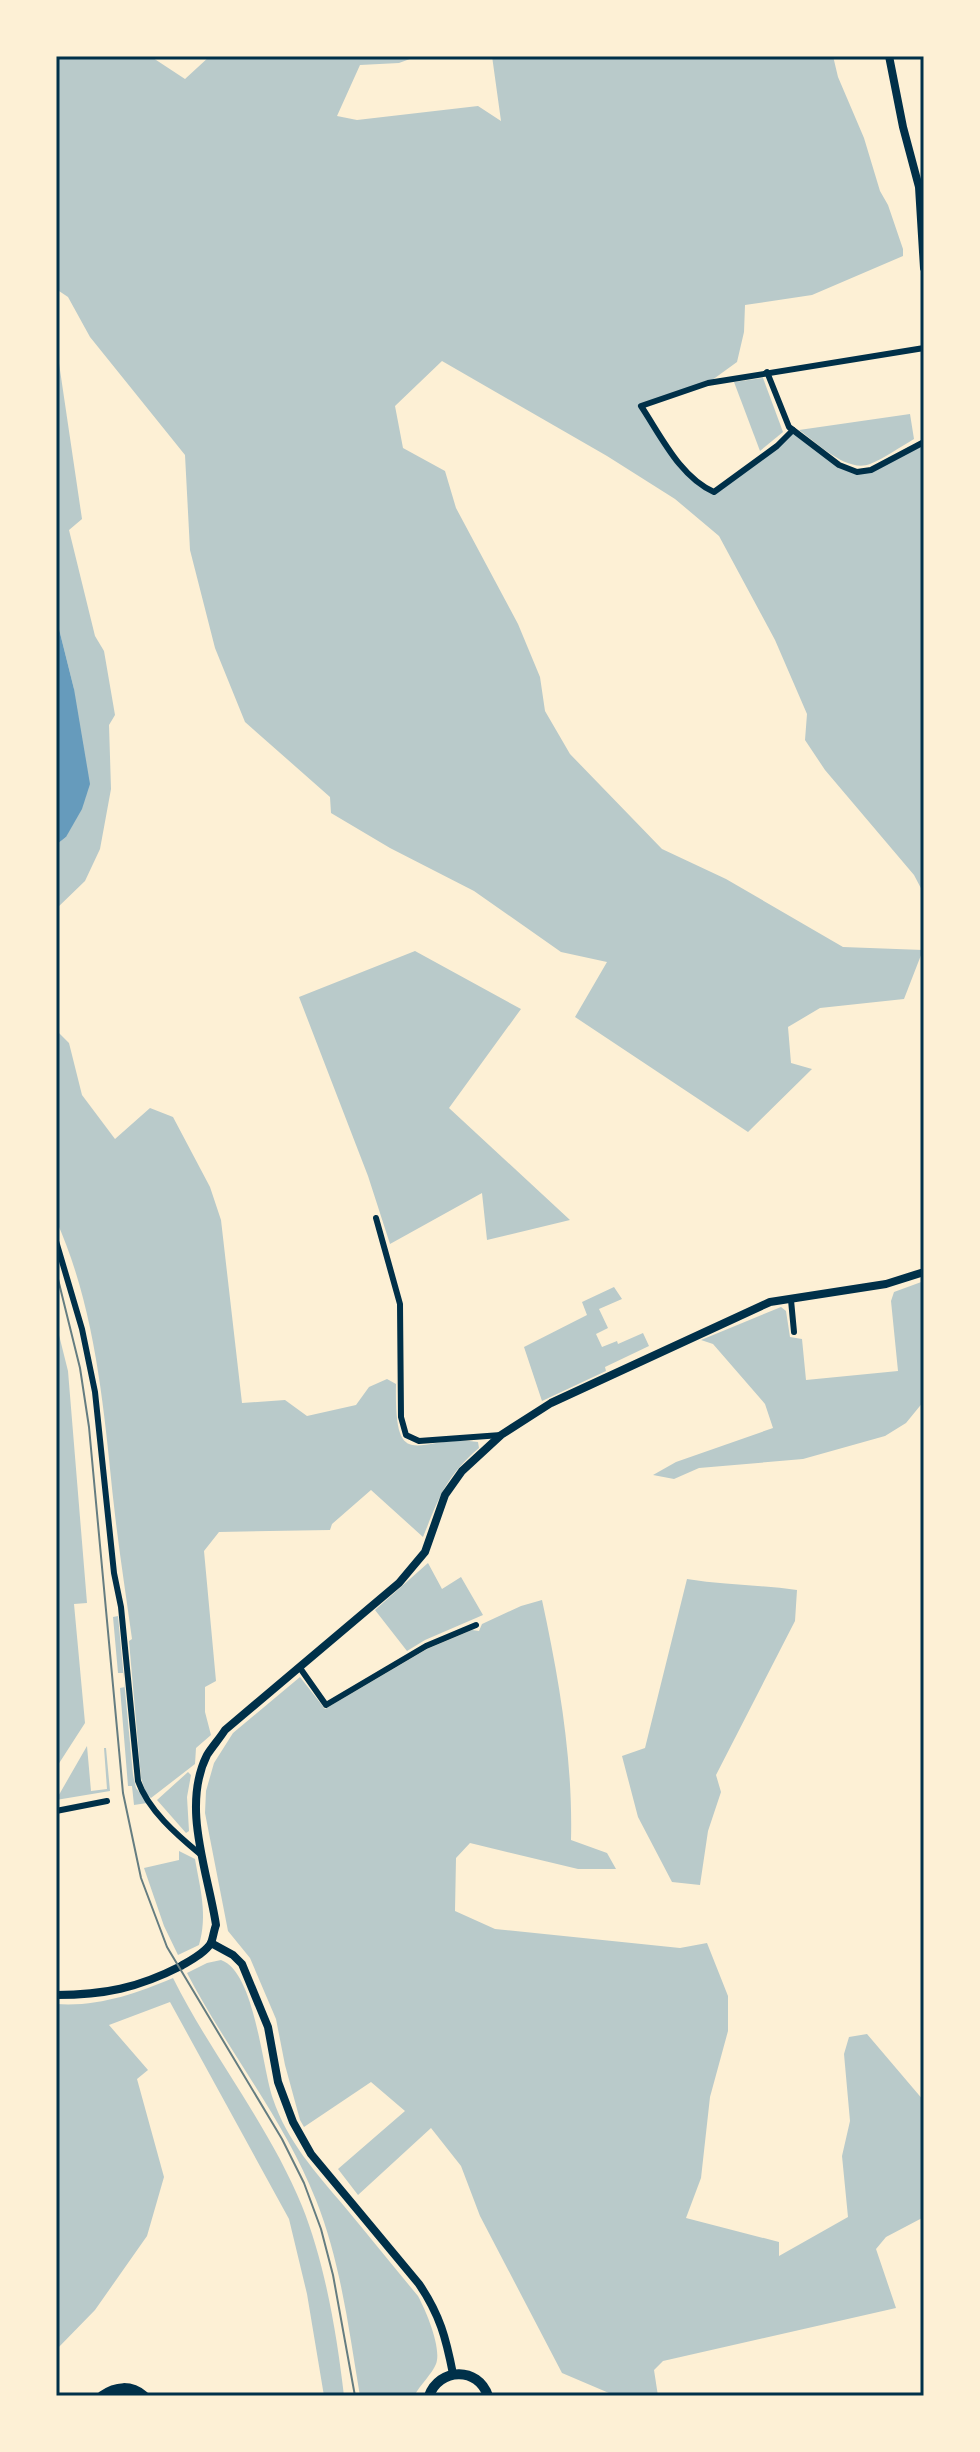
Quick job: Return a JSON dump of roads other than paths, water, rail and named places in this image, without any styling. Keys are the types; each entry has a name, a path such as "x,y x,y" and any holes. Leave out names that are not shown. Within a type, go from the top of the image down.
{"main road":[{"path":"429,2396 436,2383 453,2374 472,2376 480,2382 488,2396"},
{"path":"102,2396 120,2388 131,2388 144,2396"}],"street":[{"path":"889,56 922,201 924,265"},
{"path":"793,430 777,446 714,492 705,488 679,464 641,406 708,383 924,348"},
{"path":"767,372 789,427 839,465 857,472 871,470 924,442"},
{"path":"376,1218 400,1304 401,1417 406,1435 419,1441 501,1435"},
{"path":"56,1241 82,1329 95,1392 138,1781 142,1793 178,1835 203,1856"},
{"path":"56,1995 122,1990 157,1978 186,1963 211,1943 216,1925 196,1812 197,1787 207,1756 225,1730 399,1583 425,1552 445,1495 462,1471 501,1435 551,1403 770,1302 886,1284 924,1272"},
{"path":"791,1300 794,1332"},
{"path":"300,1668 326,1705 426,1646 476,1625"},
{"path":"56,1811 107,1801"},
{"path":"211,1943 233,1955 242,1964 268,2027 278,2082 293,2122 311,2154 434,2306 445,2332 453,2374"}],"water":[{"path":"56,617 74,689 90,784 82,809 66,837 56,845"}],"tram line":[{"path":"56,1271 80,1368 89,1427 123,1793 141,1878 167,1947 282,2139 304,2183 333,2275 355,2396"}]}
